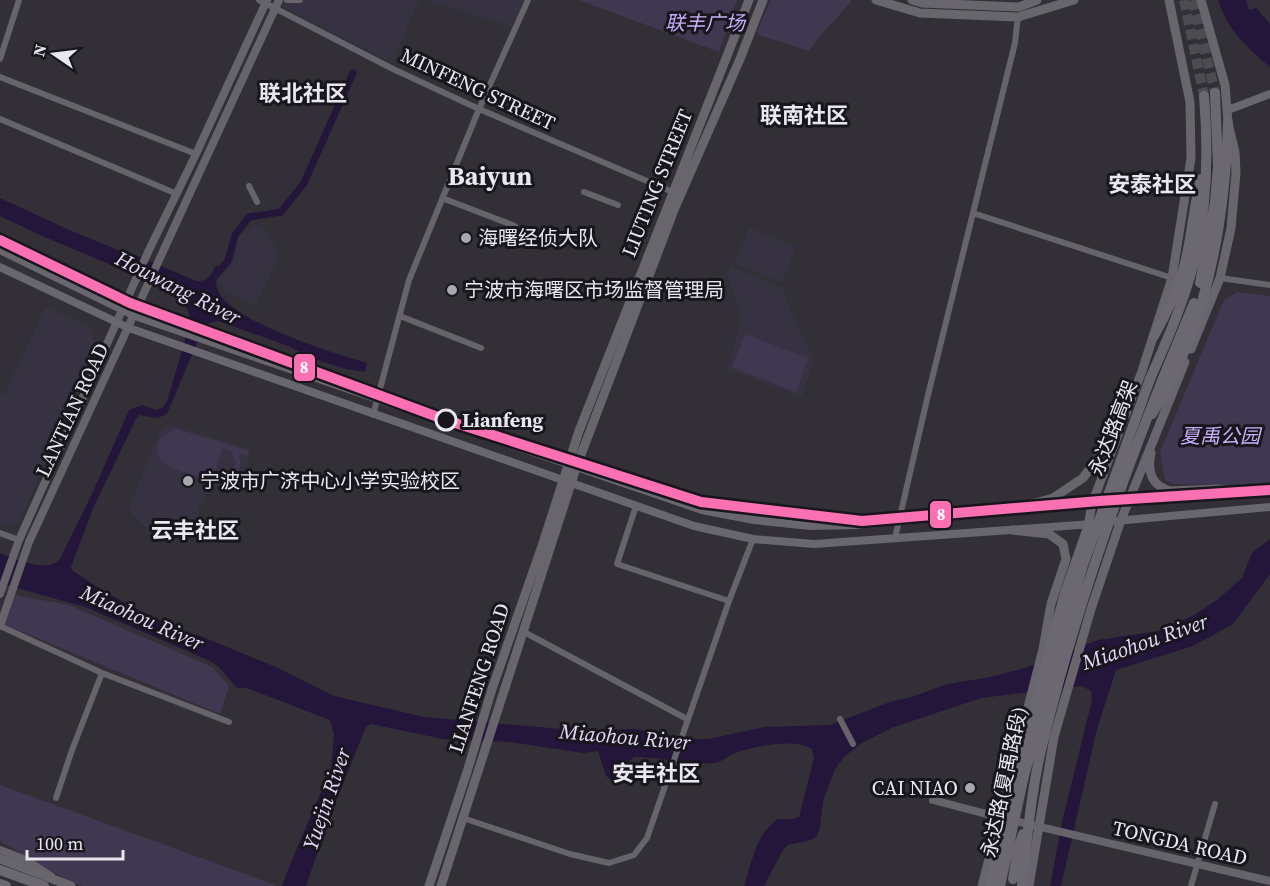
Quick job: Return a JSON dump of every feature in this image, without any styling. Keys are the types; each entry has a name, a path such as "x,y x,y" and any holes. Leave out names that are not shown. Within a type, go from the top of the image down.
{"highway":[{"name":"永达路高架","path":"1029,817 1041,748 1101,546 1145,424 1166,385 1202,278 1215,202 1218,165 1215,93"},
{"name":"永达路高架","path":"1002,883 1024,776 1083,566 1146,375 1170,335 1191,274 1201,221 1207,150 1204,96"},
{"path":"1166,385 1198,312 1216,248 1227,176 1228,123"},
{"path":"1154,336 1171,306 1184,268 1195,200 1207,150"},
{"path":"990,886 1065,593 1089,525"},
{"path":"1012,886 1018,848 1029,817"},
{"path":"1022,886 1029,817"},
{"path":"0,870 44,886"},
{"path":"0,884 6,886"}],"main road":[{"name":"LIUTING STREET","path":"567,482 749,0"},
{"name":"LIUTING STREET","path":"676,194 740,59 763,0"},
{"path":"876,0 920,13 1018,17 1074,0"},
{"path":"912,0 922,3 1019,6 1037,0"},
{"path":"1089,525 1092,504 1146,375 1154,336 1172,278 1191,158 1190,102 1169,0"},
{"path":"1121,520 1220,279 1231,228 1236,173 1235,152 1228,123 1225,85 1201,0"},
{"path":"1228,110 1270,94"},
{"path":"0,250 135,316 571,467 702,510 754,520 810,526 1270,491"},
{"path":"0,267 116,323 170,343 694,526 753,539 814,544 1089,525 1121,520 1270,507"},
{"path":"1010,510 1053,498 1083,477 1104,449 1120,406 1146,375"},
{"path":"1155,434 1150,468 1151,476 1158,486 1170,491 1219,489 1247,493"},
{"name":"LIANFENG ROAD","path":"429,886 506,685 524,632 567,482"},
{"name":"LIANFENG ROAD","path":"441,886 463,818 492,689 567,482"},
{"name":"永达路(夏禹路段)","path":"1029,886 1054,737 1084,633 1121,520"},
{"name":"永达路(夏禹路段)","path":"1002,883 1012,820 1044,686 1089,525"},
{"path":"982,886 1043,649 1051,604 1066,558 1063,544 1049,534 1012,530"},
{"path":"0,859 67,884"}],"street":[{"path":"0,60 19,0"},
{"path":"287,0 300,0"},
{"path":"373,415 409,279 479,109 528,0"},
{"path":"0,119 177,194 264,1"},
{"name":"MINFENG STREET","path":"264,1 278,4 393,69 479,109 676,194"},
{"name":"LANTIAN ROAD","path":"0,626 26,554 54,487 152,280 162,253 278,4"},
{"path":"895,538 1015,43 1019,6"},
{"path":"0,77 196,154"},
{"path":"249,186 257,202"},
{"path":"584,192 618,205"},
{"name":"LANTIAN ROAD","path":"0,594 19,540 149,250 177,194"},
{"path":"442,198 515,226"},
{"path":"973,213 1172,278"},
{"path":"1220,279 1270,285"},
{"path":"400,316 481,348"},
{"path":"636,506 617,564 729,601"},
{"path":"0,533 19,540"},
{"path":"463,818 570,854 609,863 634,855 646,838 687,718 753,539"},
{"path":"0,626 102,674 229,722"},
{"path":"524,632 687,718"},
{"path":"56,798 102,674"},
{"path":"840,719 853,744"},
{"name":"TONGDA ROAD","path":"933,800 998,818 1270,881"},
{"path":"1191,886 1215,804"},
{"path":"0,850 26,860 67,884"}],"shaded area":[{"path":"284,0 419,0 392,63 282,6"},
{"path":"427,0 524,0 512,27"},
{"path":"255,224 266,230 279,256 256,305 225,292 220,279 233,263 239,236"},
{"path":"749,228 796,247 782,283 735,263"},
{"path":"731,266 784,289 789,307 814,360 802,397 727,369 741,321 739,307 727,276"},
{"path":"46,306 89,327 93,336 93,353 19,522 8,526 0,523 0,393 4,395"},
{"name":"宁波市广济中心小学实验校区","path":"168,424 248,448 251,452 240,479 233,483 215,486 199,506 198,519 187,529 155,538 131,512 130,504 161,429"}],"green space":[{"name":"联丰广场","path":"579,0 737,0 719,52"},
{"path":"771,0 851,0 851,2 809,51 759,35 757,31"},
{"name":"夏禹公园","path":"1237,292 1270,296 1270,483 1253,486 1173,484 1165,480 1160,452 1224,300"},
{"path":"745,334 808,358 796,392 732,367"},
{"path":"173,428 249,451 247,456 239,454 238,472 224,484 176,469 160,458 158,445 162,436 172,431","holes":["222,448 231,451 236,462 233,472 222,478 214,475"]},
{"path":"15,595 69,605 212,667 229,686 220,714 1,623"},
{"path":"0,785 276,886 82,886 69,881 0,841"}],"water":[{"path":"1218,0 1246,0 1249,10 1256,8 1270,24 1270,67 1253,53 1232,29"},
{"path":"0,198 67,229 196,281 206,279 211,275 216,265 222,270 216,285 225,301 245,316 301,341 367,363 365,372 346,369 311,358 288,346 218,321 205,324 167,414 158,418 139,415 136,419 94,506 71,567 96,586 145,613 191,634 278,668 334,696 424,717 573,730 635,729 685,739 709,739 764,727 830,725 890,702 912,697 947,684 991,677 1025,668 1098,640 1159,631 1194,615 1217,600 1242,578 1252,553 1270,539 1270,574 1233,624 1193,646 1116,670 1097,729 1061,886 1050,886 1063,818 1092,700 1091,691 1082,686 981,698 891,728 862,743 845,756 835,769 823,801 820,828 816,837 788,845 764,886 744,886 756,849 765,832 778,819 799,817 814,758 812,749 805,746 785,744 763,746 735,753 714,763 635,757 613,781 606,776 598,751 583,753 510,742 443,739 371,724 366,727 333,808 306,886 282,886 331,769 334,735 330,720 247,688 237,688 219,667 210,661 88,608 0,583 0,553 39,565 54,563 60,559 129,410 142,405 157,410 167,402 191,319 187,309 180,301 156,284 0,216"}],"waterway":[{"path":"216,275 228,261 235,235 249,217 281,212 304,183 353,73"}],"tunnel":[{"path":"1184,0 1204,96"},
{"path":"1193,0 1215,93"}],"transit line":[{"name":"8","path":"0,240 130,303 446,420 701,502 862,521 1099,501 1270,490"}],"place":[{"name":"海曙经侦大队","path":"466,238"},
{"name":"宁波市海曙区市场监督管理局","path":"452,290"},
{"name":"Lianfeng","path":"446,420"},
{"name":"宁波市广济中心小学实验校区","path":"188,481"},
{"name":"CAI NIAO","path":"970,788"}],"district":[{"name":"联北社区","path":"303,93"},
{"name":"联南社区","path":"804,115"},
{"name":"Baiyun","path":"490,176"},
{"name":"安泰社区","path":"1152,184"},
{"name":"云丰社区","path":"195,530"},
{"name":"安丰社区","path":"656,773"}],"water label":[{"name":"Houwang River","path":"178,288"},
{"name":"Miaohou River","path":"142,618"},
{"name":"Miaohou River","path":"1145,642"},
{"name":"Miaohou River","path":"625,737"},
{"name":"Yuejin River","path":"327,799"}]}
